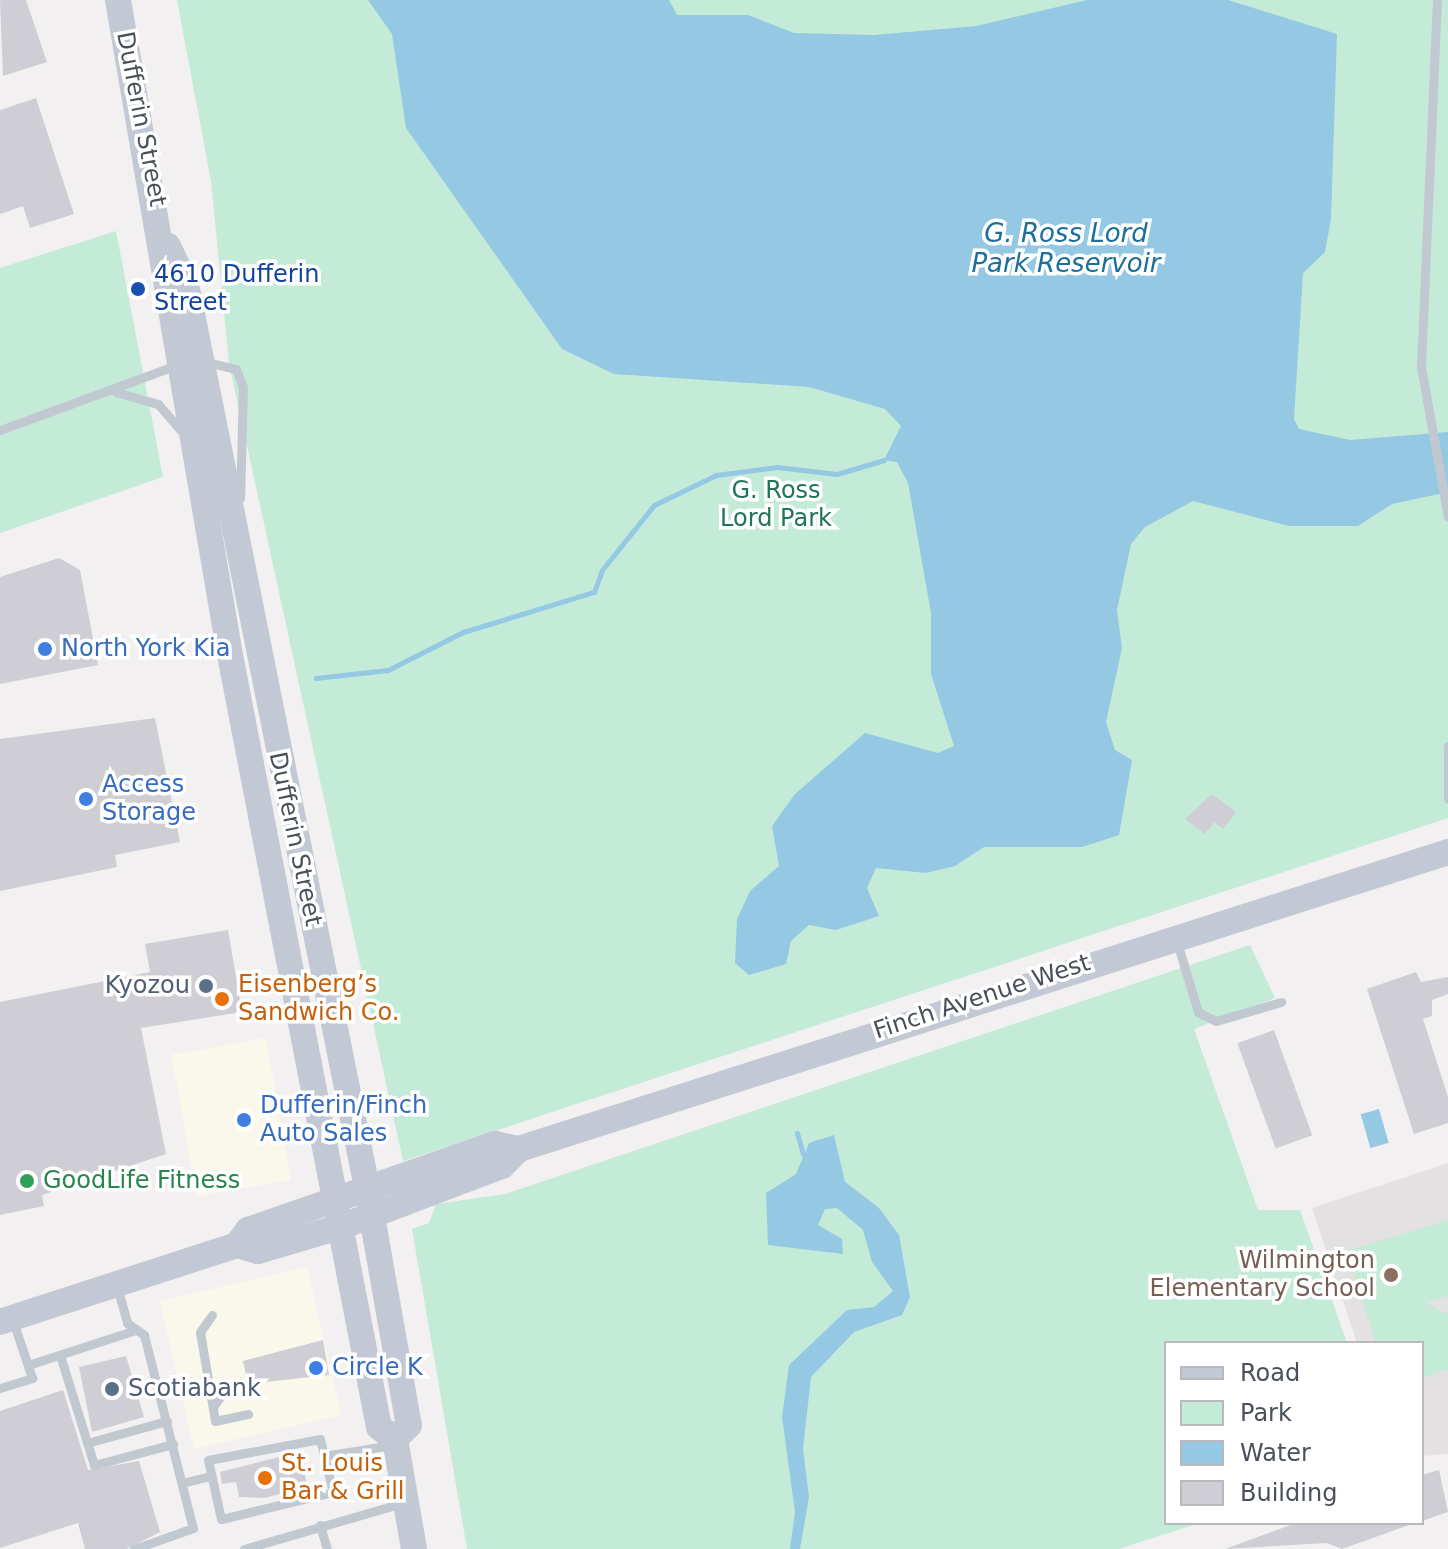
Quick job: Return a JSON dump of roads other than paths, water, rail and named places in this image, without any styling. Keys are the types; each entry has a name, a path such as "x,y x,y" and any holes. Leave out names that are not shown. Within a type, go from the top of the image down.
{"main road":[{"name":"Dufferin Street","path":"118,0 164,238 186,284 195,458 379,1427 395,1441 414,1549"},
{"name":"Dufferin Street","path":"190,362 237,550 367,1188 409,1425 395,1441"},
{"name":"Finch Avenue West","path":"6,1320 237,1245 258,1251 343,1226 502,1166 519,1149 1175,935 1448,852"},
{"name":"Finch Avenue West","path":"237,1245 248,1230 495,1144 519,1149"}],"lane":[{"path":"1437,0 1421,367 1429,431 1448,517"},
{"path":"0,430 116,392 190,362 236,369 243,387 237,550"},
{"path":"116,392 174,417 195,458"},
{"path":"1448,746 1442,785 1448,799"},
{"path":"1175,935 1198,1012 1216,1021 1281,1002"},
{"path":"117,1284 167,1421 193,1528 134,1549"},
{"path":"212,1315 200,1332 213,1407 219,1424 248,1414"},
{"path":"0,1388 32,1378 6,1320"},
{"path":"28,1365 136,1330"},
{"path":"60,1355 94,1465 173,1444"},
{"path":"213,1407 222,1394 244,1391"},
{"path":"87,1443 167,1421"},
{"path":"320,1439 324,1456 333,1492 221,1519 208,1460 320,1439"},
{"path":"324,1456 395,1441"},
{"path":"182,1483 211,1476"},
{"path":"244,1549 406,1502"},
{"path":"320,1525 327,1549"}],"water":[{"name":"G. Ross Lord Park Reservoir","path":"368,0 669,0 677,15 748,15 794,33 874,35 976,26 1087,0 1228,0 1337,34 1331,219 1325,252 1303,273 1294,419 1299,429 1350,440 1448,432 1448,492 1392,504 1358,526 1289,526 1193,501 1145,527 1131,544 1117,610 1122,648 1106,722 1115,750 1132,760 1119,835 1082,847 984,847 955,866 926,873 876,868 867,888 879,916 836,930 809,925 791,941 786,964 749,975 735,963 737,919 750,891 779,866 772,826 795,794 865,733 938,753 954,746 931,674 931,613 908,483 897,462 884,460 901,426 885,409 809,387 614,374 562,349 406,128 392,34"},
{"path":"1379,1109 1389,1143 1370,1148 1361,1114"},
{"path":"834,1135 845,1182 879,1208 899,1235 910,1297 902,1315 854,1332 811,1377 803,1449 809,1497 800,1549 790,1549 795,1512 782,1417 789,1365 847,1310 874,1307 893,1291 872,1262 863,1230 837,1208 825,1209 818,1225 842,1239 843,1254 768,1245 766,1193 796,1174 809,1143"}],"waterway":[{"path":"316,678 388,670 463,632 594,592 602,570 654,505 716,475 777,467 837,474 884,460"},
{"path":"797,1133 803,1154"}],"place":[{"name":"4610 Dufferin Street","path":"138,289"},
{"name":"North York Kia","path":"45,649"},
{"name":"Access Storage","path":"86,799"},
{"name":"Kyozou","path":"206,986"},
{"name":"Eisenberg’s Sandwich Co.","path":"222,999"},
{"name":"Dufferin/Finch Auto Sales","path":"244,1120"},
{"name":"GoodLife Fitness","path":"27,1181"},
{"name":"Wilmington Elementary School","path":"1391,1275"},
{"name":"Circle K","path":"316,1368"},
{"name":"Scotiabank","path":"112,1389"},
{"name":"St. Louis Bar & Grill","path":"265,1478"}],"park label":[{"name":"G. Ross Lord Park","path":"776,505"}]}
